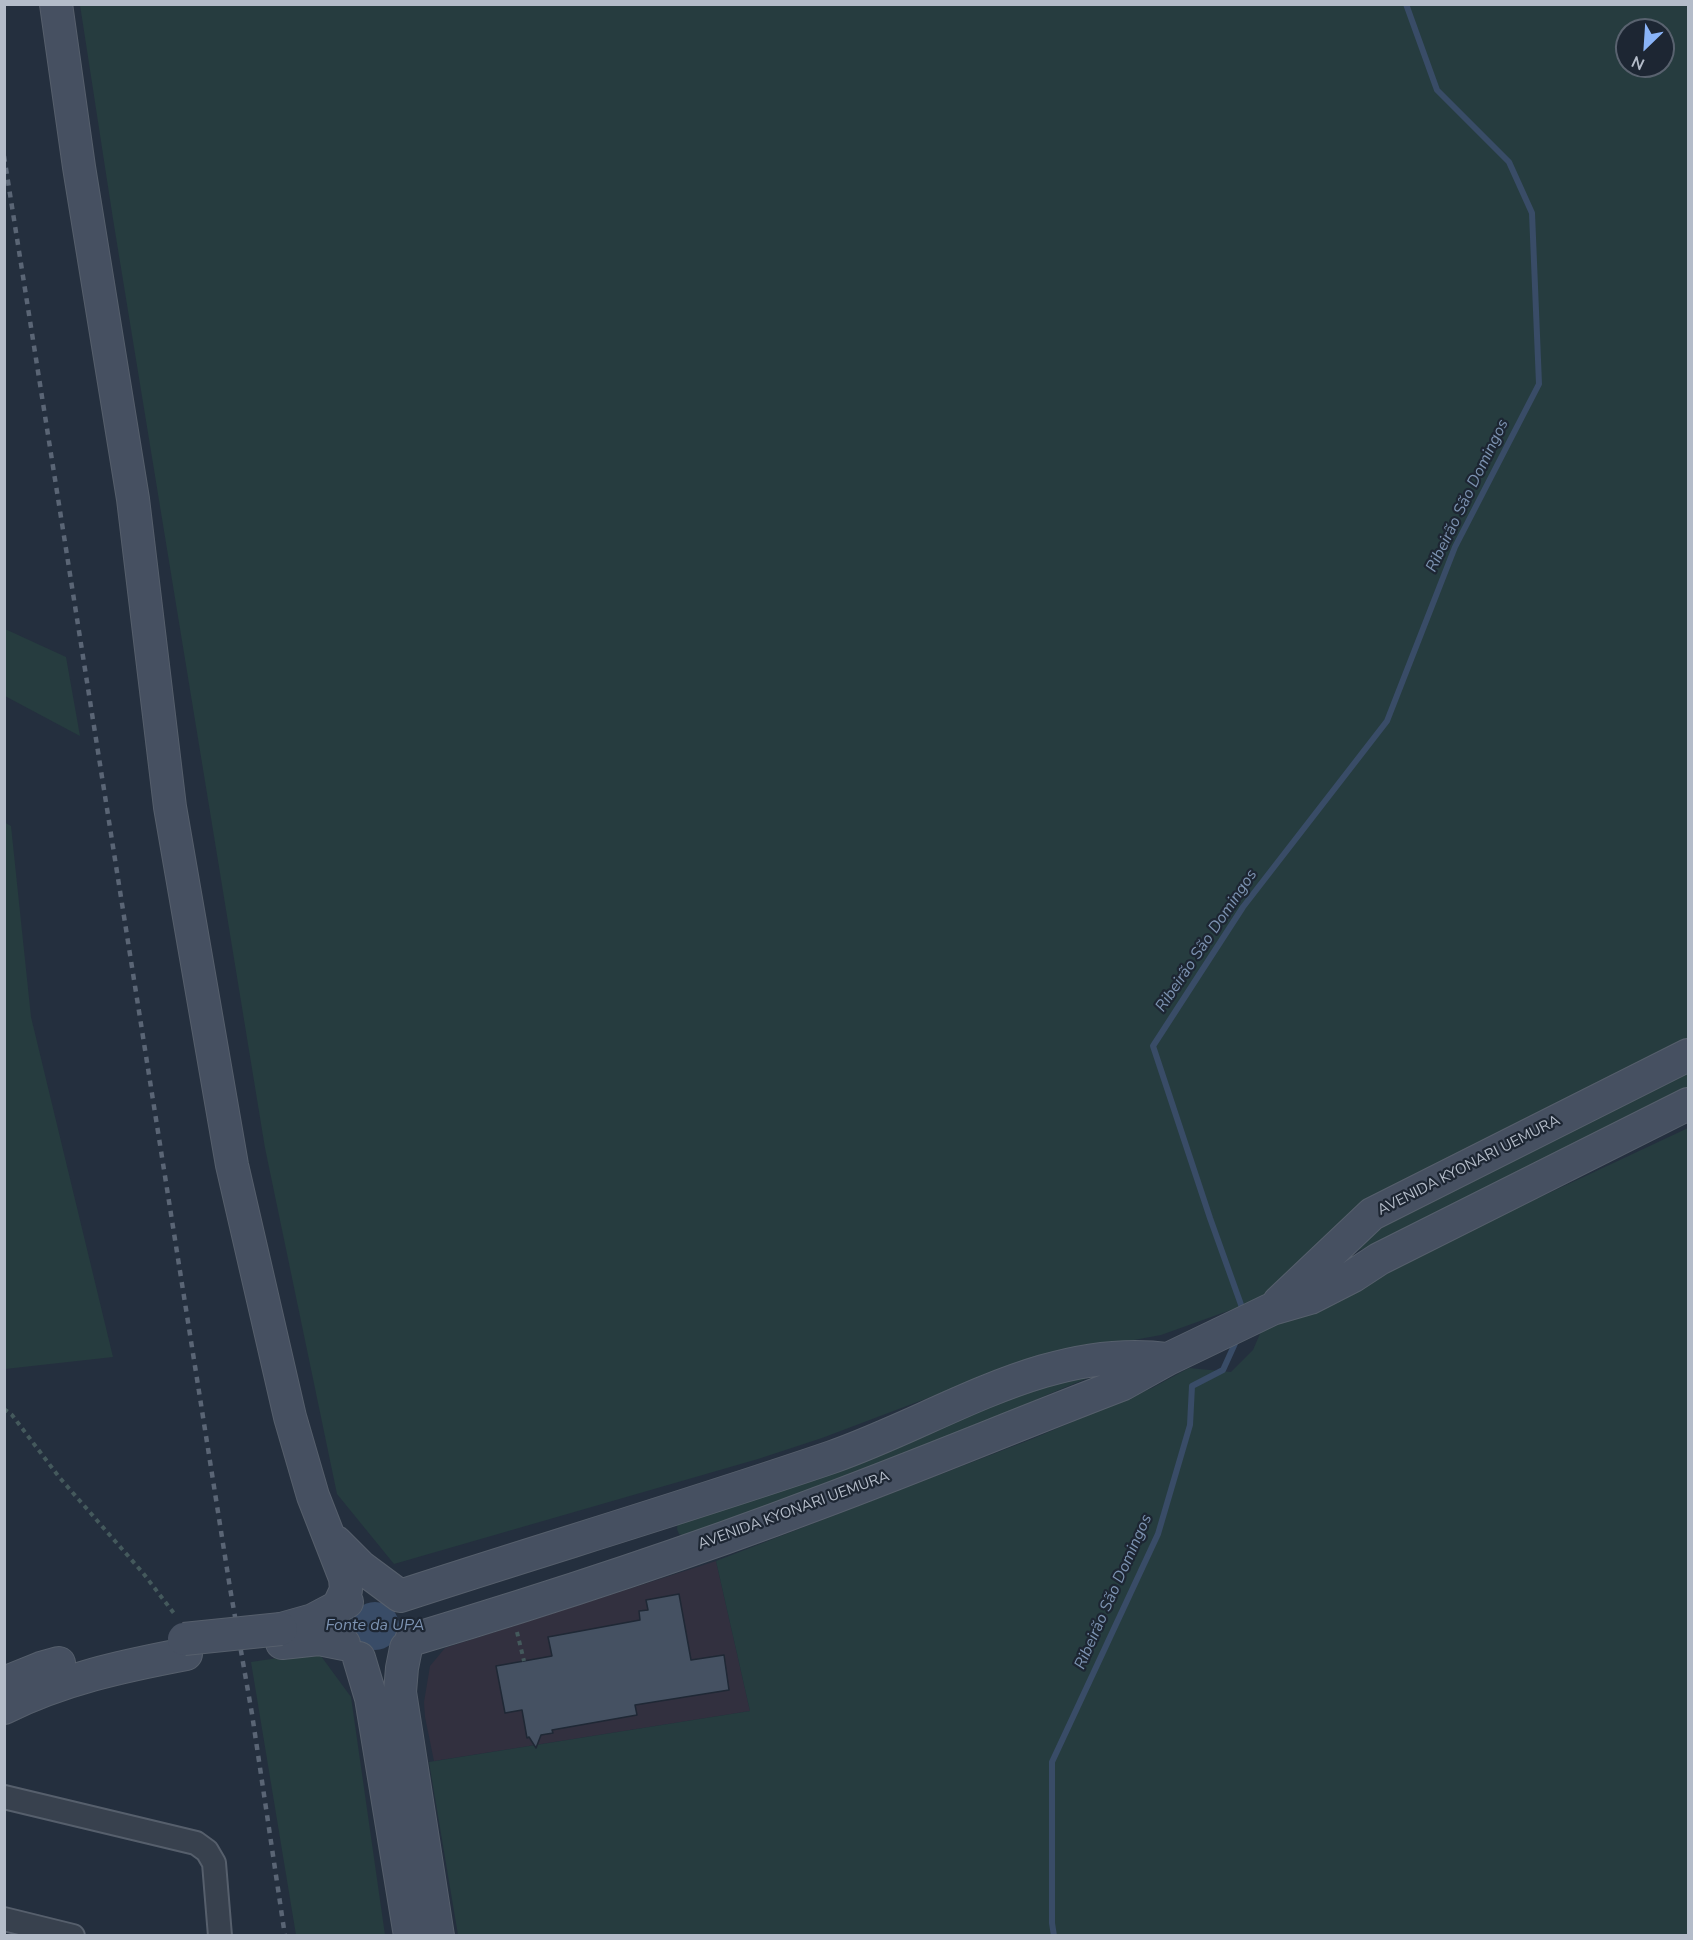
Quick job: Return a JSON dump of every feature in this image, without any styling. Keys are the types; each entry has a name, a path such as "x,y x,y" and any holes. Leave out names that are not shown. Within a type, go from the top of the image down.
{"street":[{"path":"56,4 79,166 133,499 170,807 230,1153 290,1417 313,1496 345,1578 346,1590 339,1630 352,1651 371,1698 410,1935"},
{"name":"AVENIDA KYONARI UEMURA","path":"1272,1309 1372,1214 1689,1055"},
{"name":"AVENIDA KYONARI UEMURA","path":"409,1644 650,1564 818,1503 1123,1384 1168,1359 1272,1309 1310,1298 1353,1276 1379,1259 1689,1104"},
{"path":"281,1636 343,1605 355,1594 366,1589 390,1590 400,1596 641,1521 835,1456 994,1389 1058,1367 1105,1358 1142,1356 1168,1359"},
{"path":"641,1521 650,1564"},
{"path":"329,1535 361,1567 400,1596 408,1605 413,1617 414,1629 402,1668 400,1692 438,1935"},
{"path":"4,1683 41,1668 123,1648 281,1636 313,1639 352,1651 372,1662 385,1661 397,1656 409,1644"},
{"path":"4,1708 49,1688 188,1644"},
{"path":"4,1797 196,1844 207,1851 214,1863 220,1935"},
{"path":"4,1919 73,1935"}],"path":[{"path":"4,1409 12,1415 59,1477 143,1573 188,1644"}],"shaded area":[{"path":"716,1561 750,1711 434,1761 424,1702 430,1666 445,1648"}],"green space":[{"path":"80,5 1688,5 1688,1041 1359,1205 1267,1297 1161,1335 1031,1359 822,1438 758,1459 394,1564 337,1494 265,1148"},
{"path":"5,629 66,657 80,736 5,696"},
{"path":"4,822 11,826 31,1017 113,1357 5,1369"},
{"path":"1688,1067 1688,1090 1377,1245 1356,1251 1375,1223"},
{"path":"1688,1128 1688,1935 458,1935 429,1762 750,1711 716,1561 1032,1439 1152,1388 1189,1368 1231,1372 1253,1350 1262,1329"},
{"path":"1098,1370 1088,1378 977,1427 687,1537 679,1534 677,1529 678,1522 1030,1382"},
{"path":"318,1652 351,1697 385,1935 296,1935 251,1662"}],"water":[{"name":"Fonte da UPA","path":"375,1602 392,1609 399,1626 392,1643 375,1650 358,1643 351,1626 358,1609"}],"building":[{"path":"679,1594 691,1660 724,1655 729,1690 635,1705 637,1715 552,1730 553,1733 541,1735 536,1748 529,1737 527,1738 522,1710 505,1713 496,1666 552,1656 548,1637 640,1620 639,1611 648,1610 646,1600"}],"waterway":[{"name":"Ribeirão São Domingos","path":"1244,1313 1153,1046 1243,907 1387,721 1455,547 1539,384 1532,213 1509,162 1437,90 1406,4"},
{"name":"Ribeirão São Domingos","path":"1054,1936 1052,1923 1052,1762 1158,1534 1190,1425 1192,1386 1223,1370 1237,1339"}],"railway":[{"path":"4,156 230,1588 252,1714 285,1936"}]}
